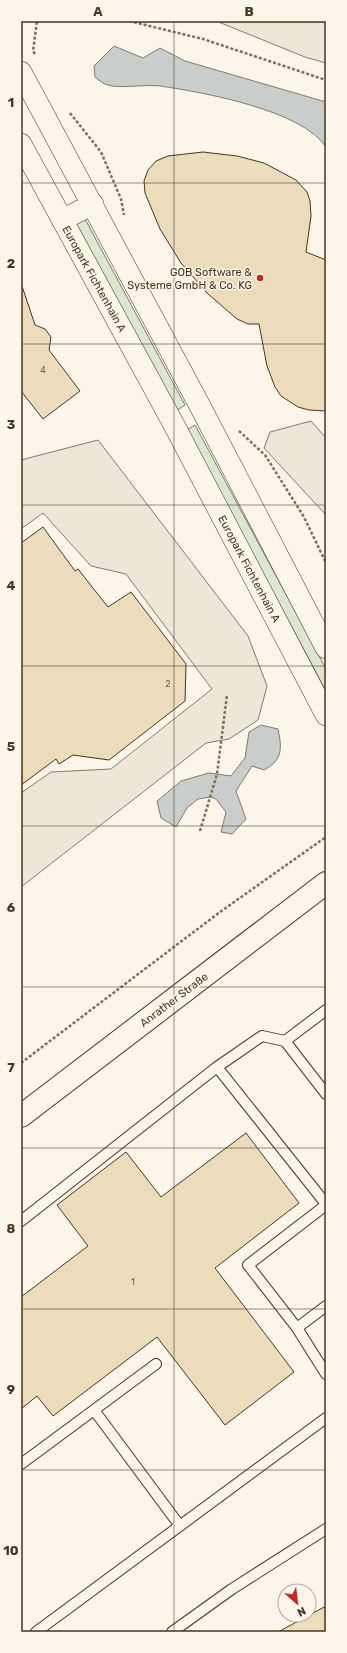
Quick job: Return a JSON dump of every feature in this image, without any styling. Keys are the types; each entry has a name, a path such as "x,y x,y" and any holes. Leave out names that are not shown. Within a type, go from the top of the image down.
{"main road":[{"name":"Anrather Straße","path":"21,1116 326,883"}],"street":[{"path":"21,72 93,204 326,648"},
{"name":"Europark Fichtenhain A","path":"21,144 173,422 326,715"},
{"name":"Europark Fichtenhain A","path":"62,220 93,204"},
{"path":"173,422 201,408"}],"lane":[{"path":"285,1041 326,1010"},
{"path":"21,1221 217,1067 262,1036 285,1041 326,1094"},
{"path":"217,1067 326,1205 248,1265 297,1328 326,1374"},
{"path":"297,1328 326,1306"},
{"path":"21,1464 156,1364"},
{"path":"94,1410 180,1526"},
{"path":"36,1632 326,1418"},
{"path":"172,1632 232,1589 326,1529"}],"path":[{"path":"37,21 33,51 37,58"},
{"path":"129,21 203,39 326,80"},
{"path":"67,109 101,152 121,199 125,222"},
{"path":"237,429 265,455 304,517 326,563"},
{"path":"200,830 217,774 227,694"},
{"path":"21,1063 220,912 326,837"}],"green space":[{"path":"85,219 185,405 177,410 76,223"},
{"path":"195,425 326,669 326,691 187,430"}],"shaded area":[{"path":"216,21 326,21 326,63 305,57"},
{"path":"114,46 143,58 160,48 185,61 326,102 326,147 314,134 296,123 274,113 250,105 225,98 160,86 119,87 104,84 95,77 94,66"},
{"path":"311,421 326,438 326,515 264,448 270,432"},
{"path":"98,440 248,636 267,686 258,720 229,739 206,743 21,887 21,793 51,772 111,769 212,689 126,574 91,566 43,513 21,529 21,460"},
{"path":"261,725 278,729 280,753 275,762 264,770 252,766 236,791 246,819 232,834 221,832 226,812 216,799 211,797 198,799 187,808 176,827 161,818 157,801 181,781 209,773 231,776 245,758 249,732"}],"building":[{"name":"GOB Software & Systeme GmbH & Co. KG","path":"203,152 237,156 264,163 296,180 307,192 310,201 311,216 306,252 326,260 326,411 309,410 298,407 281,396 275,387 267,366 259,324 248,324 237,319 207,293 181,263 160,229 145,193 144,181 148,170 156,161 168,156"},
{"path":"21,283 35,325 45,329 51,337 49,350 80,391 43,419 21,391"},
{"path":"43,527 75,571 78,569 108,607 131,592 186,664 185,701 109,760 73,755 59,764 56,759 21,785 21,543"},
{"path":"246,1133 299,1203 215,1268 294,1372 225,1425 157,1337 53,1416 37,1396 21,1409 21,1297 88,1246 57,1205 126,1152 161,1197"},
{"path":"326,1606 326,1632 278,1632 295,1623 317,1623 317,1611"}],"place":[{"name":"GOB Software & Systeme GmbH & Co. KG","path":"260,278"}]}
